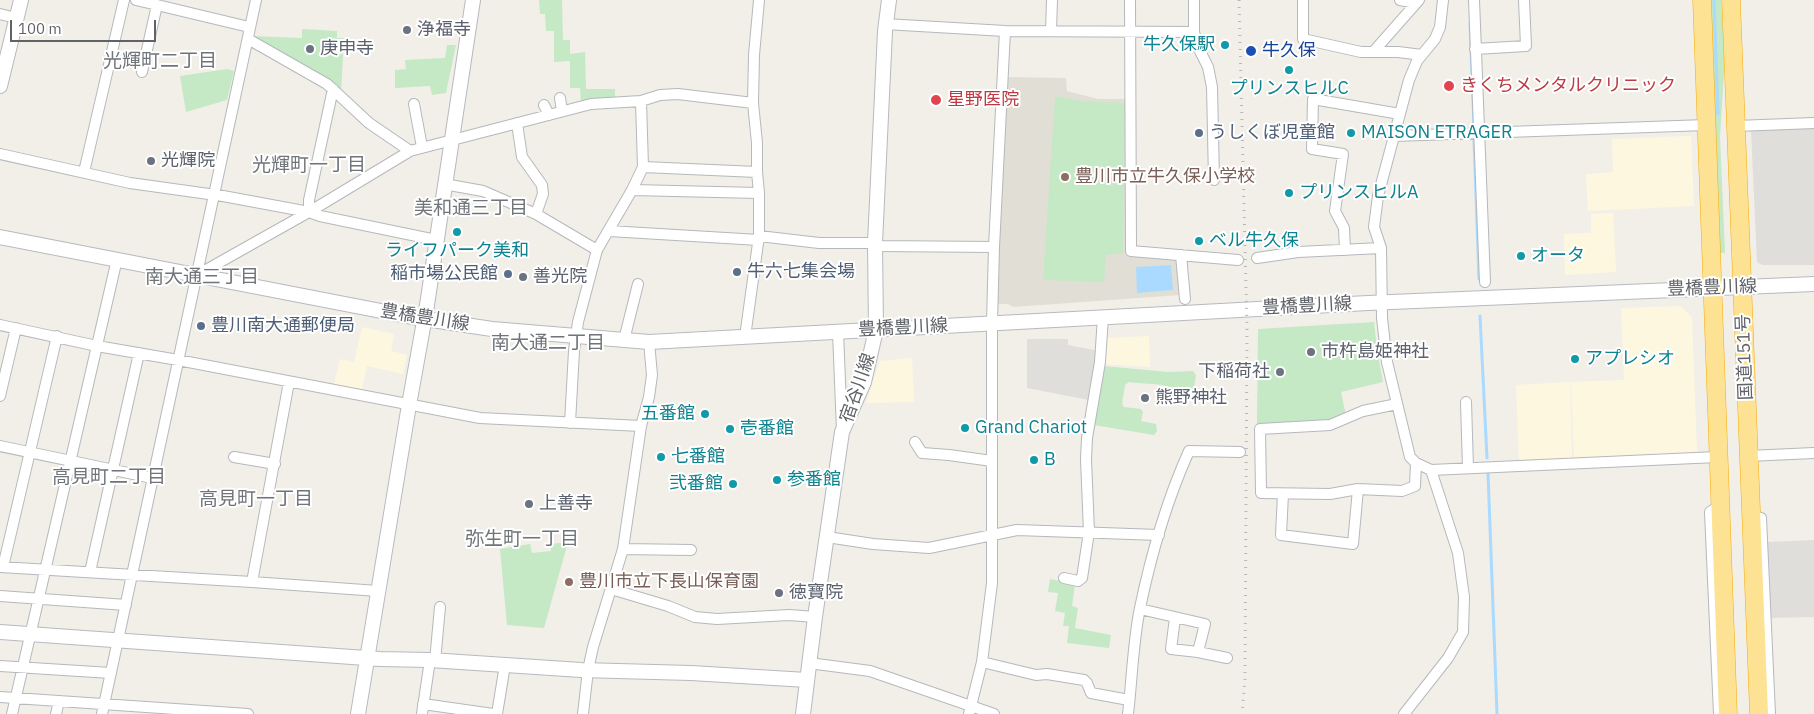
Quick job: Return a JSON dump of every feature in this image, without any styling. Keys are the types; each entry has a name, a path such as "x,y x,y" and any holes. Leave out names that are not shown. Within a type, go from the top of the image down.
{"highway":[{"name":"国道151号","path":"1702,0 1728,714"},
{"name":"国道151号","path":"1731,0 1759,714"}],"main road":[{"path":"0,86 21,0"},
{"path":"358,714 424,319 472,0"},
{"name":"宿谷川線","path":"804,714 815,617 842,432 864,382 876,330 876,244 886,24 889,0"},
{"name":"豊橋豊川線","path":"0,237 424,319 492,329 650,342 1382,302 1814,284"},
{"path":"0,632 368,658 808,680"}],"street":[{"path":"84,172 124,0"},
{"path":"136,0 250,27"},
{"path":"103,709 256,0"},
{"path":"745,337 759,238 760,192 756,172 757,143 753,103 754,55 759,0"},
{"path":"1051,31 1052,0"},
{"path":"1130,0 1131,251 1238,260"},
{"path":"1194,0 1194,32 1198,47 1208,68 1212,87 1214,180"},
{"path":"1303,0 1303,39 1361,52 1398,52 1422,55"},
{"path":"1400,0 1418,2"},
{"path":"1443,0 1440,27 1435,39 1417,61 1409,80 1378,196 1374,226 1381,248 1382,302 1387,362 1410,456 1416,463 1432,470 1718,457"},
{"path":"1474,0 1485,282"},
{"path":"1475,49 1526,46 1524,0"},
{"path":"1374,51 1418,2"},
{"path":"142,72 156,5"},
{"path":"0,14 16,18"},
{"path":"886,24 1005,31 1194,32"},
{"path":"970,710 982,662 992,583 992,324 1005,31"},
{"path":"248,39 333,89 369,123 410,151"},
{"path":"309,212 309,200 333,89"},
{"path":"197,276 410,151 422,147 517,123 546,110 562,111 591,104 641,102 660,95 678,94 753,103"},
{"path":"560,98 562,111"},
{"path":"1345,250 1344,228 1335,211 1343,154 1312,149 1313,99 1400,114"},
{"path":"570,423 578,322 598,250 643,167 641,102"},
{"path":"414,104 422,147"},
{"path":"517,123 522,158 542,186 543,194 536,214"},
{"path":"1736,126 1814,123"},
{"path":"1394,136 1706,125"},
{"path":"0,154 130,183 222,196 309,212 320,216 436,240"},
{"path":"643,167 756,172"},
{"path":"444,184 483,191 536,214 598,250"},
{"path":"632,190 760,192"},
{"path":"609,231 759,238 819,243 994,247"},
{"path":"1257,258 1298,252 1381,248"},
{"path":"1181,255 1184,299"},
{"path":"12,714 117,259"},
{"path":"624,340 638,284"},
{"path":"1064,578 1078,581 1082,578 1089,532 1087,438 1100,362 1103,317"},
{"path":"0,325 97,346 480,418 641,426"},
{"path":"0,396 16,328"},
{"path":"838,332 842,432"},
{"path":"57,336 31,453 2,567 378,591"},
{"path":"583,714 588,670 593,647 623,549 641,426 649,397 652,375 650,342"},
{"path":"90,572 139,353"},
{"path":"252,582 289,382"},
{"path":"1466,402 1468,468"},
{"path":"1397,404 1363,412 1330,425 1260,429 1261,493 1330,494 1358,489 1402,491 1415,486 1416,463"},
{"path":"915,442 922,454 949,455 992,461"},
{"path":"0,446 152,478"},
{"path":"1128,714 1140,609 1159,535 1177,478 1189,451 1240,452"},
{"path":"1748,456 1814,453"},
{"path":"234,456 275,464"},
{"path":"1404,714 1448,658 1463,632 1464,597 1458,553 1432,470"},
{"path":"1283,494 1281,535 1353,544 1358,489"},
{"path":"1719,506 1710,512 1719,714"},
{"path":"1751,515 1761,518 1770,714"},
{"path":"827,537 873,544 929,548 1017,530 1159,535"},
{"path":"623,549 691,550"},
{"path":"611,588 668,606 695,617 717,619 789,615 815,617"},
{"path":"0,596 126,605"},
{"path":"440,607 433,660 423,709 493,714"},
{"path":"1140,609 1205,624 1198,652"},
{"path":"1175,618 1171,649 1227,658"},
{"path":"982,662 1036,675 1047,674 1084,680 1091,693 1129,700"},
{"path":"809,663 870,671 922,687 970,710 994,714"},
{"path":"498,714 506,665"},
{"path":"0,666 111,673"},
{"path":"0,697 59,701 103,709 248,714"},
{"path":"56,714 59,701"}],"shaded area":[{"name":"豊川市立牛久保小学校","path":"1007,77 1066,78 1067,91 1098,99 1128,99 1127,255 1176,259 1180,295 1013,307 1008,304 995,304"},
{"path":"1814,128 1814,265 1762,265 1757,262 1751,131"},
{"path":"1691,136 1694,206 1588,211 1586,174 1613,172 1612,139"},
{"path":"1613,213 1616,272 1565,275 1564,234 1591,233 1591,214"},
{"path":"1680,306 1692,317 1697,453 1574,458 1571,382 1624,380 1621,308"},
{"path":"362,327 394,334 391,351 407,355 403,374 367,366 362,390 334,384 340,359 354,362"},
{"path":"1149,336 1150,367 1103,364 1105,338"},
{"path":"1027,339 1068,339 1068,345 1099,351 1089,400 1027,388"},
{"path":"912,358 914,402 866,403 880,361"},
{"path":"1570,382 1572,458 1519,460 1516,385"},
{"path":"1814,540 1814,617 1769,618 1767,542"}],"green space":[{"path":"539,0 562,0 563,40 570,40 570,54 585,52 586,89 615,89 615,100 581,103 580,88 570,88 570,61 554,62 554,31 546,31 545,14 540,14"},
{"path":"1711,0 1721,0 1725,57 1720,137 1725,253 1715,253"},
{"path":"302,29 337,31 337,38 344,38 341,91 253,36 302,38"},
{"path":"447,45 456,45 446,93 432,95 430,86 395,88 395,70 406,69 405,60 445,58"},
{"path":"227,69 234,71 227,100 186,112 180,76"},
{"path":"1055,96 1084,101 1125,103 1123,253 1106,255 1104,282 1043,280"},
{"path":"1374,322 1383,382 1341,392 1346,416 1329,422 1257,425 1258,329"},
{"path":"1103,366 1168,372 1193,371 1196,375 1193,392 1187,394 1165,386 1129,382 1125,385 1122,404 1124,407 1141,409 1143,412 1141,421 1156,424 1157,431 1154,435 1094,425"},
{"path":"568,542 544,628 507,625 500,549 530,544 532,553 551,551 550,544"},
{"path":"1050,579 1075,584 1072,606 1078,608 1075,628 1111,635 1109,648 1067,643 1069,626 1063,626 1065,613 1055,611 1058,593 1048,592"}],"water":[{"path":"1171,265 1173,290 1137,293 1136,267"}],"waterway":[{"path":"1714,0 1718,114"},
{"path":"1470,23 1474,127"},
{"path":"1474,140 1479,279"},
{"path":"1480,316 1487,458"},
{"path":"1488,473 1497,714"}],"railway":[{"path":"1239,0 1247,329 1245,679 1242,714"}],"place":[{"name":"浄福寺","path":"407,30"},
{"name":"牛久保駅","path":"1225,45"},
{"name":"庚申寺","path":"310,49"},
{"name":"牛久保","path":"1251,51"},
{"name":"プリンスヒルC","path":"1289,70"},
{"name":"きくちメンタルクリニック","path":"1449,86"},
{"name":"星野医院","path":"936,100"},
{"name":"うしくぼ児童館","path":"1199,133"},
{"name":"MAISON ETRAGER","path":"1351,133"},
{"name":"光輝院","path":"151,161"},
{"name":"豊川市立牛久保小学校","path":"1065,177"},
{"name":"プリンスヒルA","path":"1289,193"},
{"name":"ライフパーク美和","path":"457,232"},
{"name":"ベル牛久保","path":"1199,241"},
{"name":"オータ","path":"1521,256"},
{"name":"牛六七集会場","path":"737,272"},
{"name":"稲市場公民館","path":"508,274"},
{"name":"善光院","path":"523,277"},
{"name":"豊川南大通郵便局","path":"201,326"},
{"name":"市杵島姫神社","path":"1311,352"},
{"name":"アプレシオ","path":"1575,359"},
{"name":"下稲荷社","path":"1280,372"},
{"name":"熊野神社","path":"1145,398"},
{"name":"五番館","path":"705,414"},
{"name":"Grand Chariot","path":"965,428"},
{"name":"壱番館","path":"730,429"},
{"name":"七番館","path":"661,457"},
{"name":"B","path":"1034,460"},
{"name":"参番館","path":"777,480"},
{"name":"弐番館","path":"733,484"},
{"name":"上善寺","path":"529,504"},
{"name":"豊川市立下長山保育園","path":"569,582"},
{"name":"徳寶院","path":"779,593"}],"district":[{"name":"光輝町二丁目","path":"160,62"},
{"name":"光輝町一丁目","path":"309,166"},
{"name":"美和通三丁目","path":"471,209"},
{"name":"南大通三丁目","path":"202,278"},
{"name":"南大通二丁目","path":"548,344"},
{"name":"高見町二丁目","path":"109,478"},
{"name":"高見町一丁目","path":"256,500"},
{"name":"弥生町一丁目","path":"522,540"}]}
